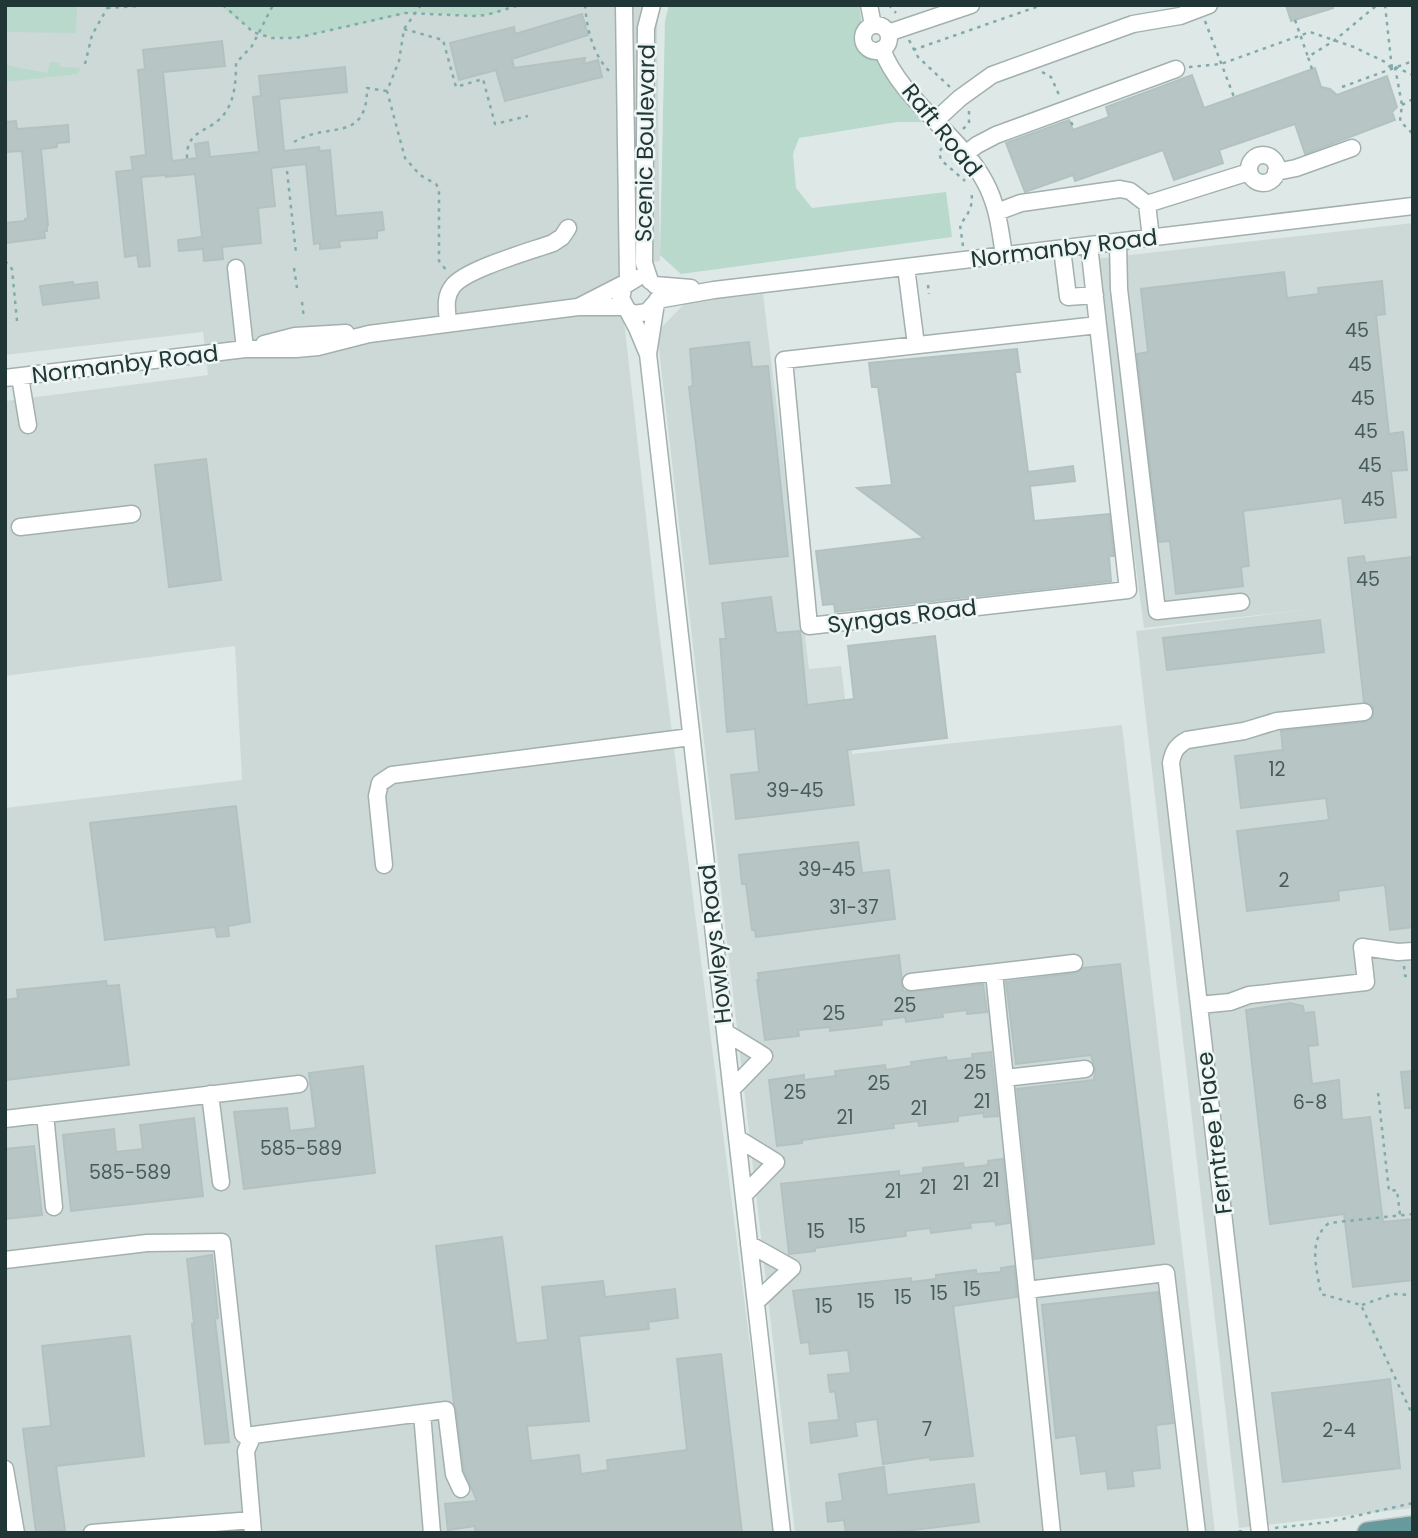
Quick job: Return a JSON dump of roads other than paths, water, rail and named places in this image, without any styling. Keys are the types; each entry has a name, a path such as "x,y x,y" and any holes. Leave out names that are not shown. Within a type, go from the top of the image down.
{"main road":[{"path":"1378,1532 1413,1527"}],"street":[{"name":"Scenic Boulevard","path":"624,5 627,281"},
{"name":"Scenic Boulevard","path":"652,5 646,28 644,263 655,293"},
{"name":"Raft Road","path":"869,5 873,25 864,34 864,42 870,49 882,49 893,70 984,180 998,212 1004,256"},
{"path":"888,33 971,5"},
{"path":"935,121 960,97 992,75 1133,24 1180,16 1207,6"},
{"path":"873,25 881,26 888,33 889,41 882,49"},
{"path":"964,155 996,135 1176,69"},
{"path":"627,137 646,137"},
{"path":"1147,204 1249,173 1253,159 1261,155 1270,157 1275,163 1276,172 1296,168 1352,148"},
{"path":"998,212 1021,203 1120,189 1130,191 1147,204 1151,238"},
{"name":"Normanby Road","path":"655,293 715,290 1413,206"},
{"path":"448,323 446,302 455,283 471,272 553,243 562,237 568,228"},
{"path":"1118,242 1119,289 1157,611 1241,602"},
{"name":"Syngas Road","path":"1089,245 1128,590 809,626 784,360 1098,325"},
{"path":"1062,248 1068,297 1095,295"},
{"path":"906,267 916,345"},
{"path":"236,268 245,349"},
{"path":"638,277 655,293 647,312 641,314 627,309 621,301 621,291 627,281 638,277"},
{"name":"Normanby Road","path":"578,307 627,281"},
{"name":"Howleys Road","path":"655,293 648,355 782,1533"},
{"name":"Normanby Road","path":"13,378 245,349 317,333 369,334 578,307 627,309"},
{"name":"Howleys Road","path":"627,309 648,355"},
{"path":"13,378 28,425"},
{"path":"20,527 132,514"},
{"name":"Ferntree Place","path":"1259,1531 1171,763 1173,752 1186,740 1244,731 1277,722 1364,712"},
{"path":"384,865 377,796 380,783 392,775 691,737"},
{"path":"1199,1005 1230,1002 1250,995 1366,982 1362,947 1398,952 1413,951"},
{"path":"911,982 1074,964"},
{"path":"994,973 1052,1533"},
{"path":"725,1032 764,1056 732,1089"},
{"path":"1004,1078 1085,1069"},
{"path":"5,1119 299,1084"},
{"path":"210,1094 221,1182"},
{"path":"45,1114 54,1207"},
{"path":"737,1138 776,1162 744,1195"},
{"path":"5,1260 147,1243 222,1242 247,1402 243,1434 249,1439"},
{"path":"749,1244 792,1268 756,1303"},
{"path":"1027,1290 1166,1273 1197,1533"},
{"path":"92,1533 252,1526 246,1451 249,1439 257,1433 423,1421 446,1410 454,1474 461,1489"},
{"path":"423,1421 432,1533"},
{"path":"5,1469 16,1533"},
{"path":"1378,1532 1413,1520"}]}
